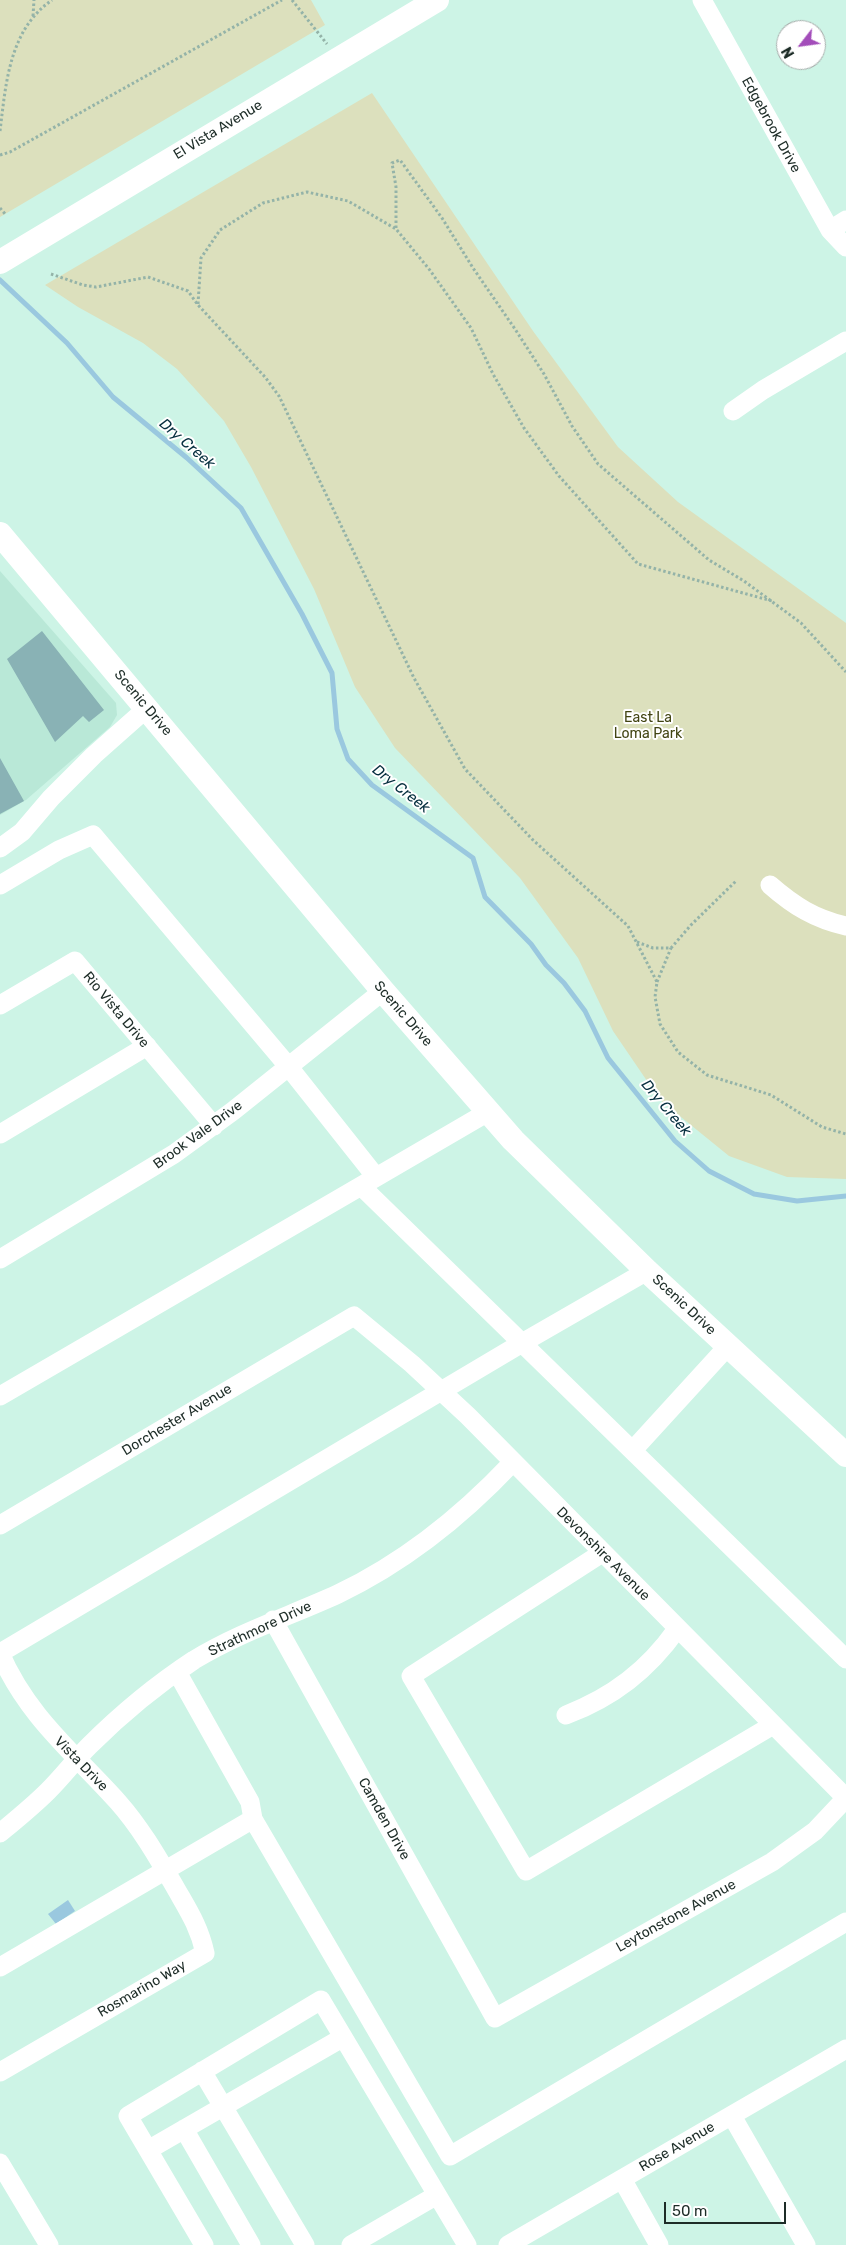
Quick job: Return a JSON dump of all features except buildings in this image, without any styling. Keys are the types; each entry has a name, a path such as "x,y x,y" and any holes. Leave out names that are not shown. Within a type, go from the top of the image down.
{"main road":[{"name":"El Vista Avenue","path":"0,262 437,0"},
{"name":"Scenic Drive","path":"0,531 383,991 513,1140 648,1271 846,1455"}],"street":[{"name":"Edgebrook Drive","path":"702,0 830,230 846,247"},
{"path":"830,230 846,220"},
{"path":"733,411 763,390 846,341"},
{"path":"0,848 22,832 51,798 94,755 147,708"},
{"path":"0,885 59,850 93,835 288,1066 368,1181 522,1342 846,1659"},
{"path":"770,885 806,913 826,922 846,926"},
{"name":"Rio Vista Drive","path":"0,1005 75,961 214,1126"},
{"name":"Brook Vale Drive","path":"0,1259 137,1177 214,1126 383,991"},
{"path":"0,1134 147,1046"},
{"path":"0,1396 488,1112"},
{"path":"0,1653 440,1390 648,1271"},
{"name":"Devonshire Avenue","path":"354,1316 440,1390 846,1798"},
{"name":"Dorchester Avenue","path":"0,1525 354,1316"},
{"path":"633,1450 728,1346"},
{"name":"Strathmore Drive","path":"0,1833 49,1790 122,1714 177,1672 236,1636 338,1593 380,1571 422,1544 485,1491 512,1463"},
{"path":"602,1553 411,1676 526,1871 773,1725"},
{"name":"Camden Drive","path":"273,1620 494,2018"},
{"path":"566,1715 589,1706 629,1682 663,1649 677,1628"},
{"name":"Vista Drive","path":"0,1653 22,1695 41,1722 119,1802 143,1833 167,1871"},
{"path":"177,1672 250,1802 253,1819 450,2156 846,1922"},
{"name":"Leytonstone Avenue","path":"494,2018 772,1862 815,1831 846,1798"},
{"path":"0,1967 253,1819"},
{"name":"Rosmarino Way","path":"0,2072 205,1952 200,1931 167,1871"},
{"path":"204,2245 128,2116 321,2000 467,2245"},
{"path":"148,2150 342,2038"},
{"name":"Rose Avenue","path":"517,2243 622,2179 846,2049"},
{"path":"202,2071 305,2245"},
{"path":"732,2116 806,2245"},
{"path":"184,2129 252,2245"},
{"path":"0,2163 49,2245"},
{"path":"622,2179 659,2245"},
{"path":"351,2245 436,2195"}],"path":[{"path":"33,16 34,0"},
{"path":"0,131 13,53 33,16 52,0"},
{"path":"0,155 10,152 282,0"},
{"path":"292,0 338,59"},
{"path":"396,229 396,187 392,163 400,160 442,218 473,268 515,329 544,374 572,426 598,464 709,560 744,581 801,623 846,672"},
{"path":"198,305 201,258 220,230 263,203 307,192 348,201 396,229 429,269 470,328 493,374 524,428 559,476 638,564 772,601"},
{"path":"0,208 6,215"},
{"path":"52,274 96,287 148,277 188,291 198,305 265,376 279,396 414,678 464,769 533,840 628,926 657,982"},
{"path":"736,881 691,925 671,948 657,982 655,997 660,1024 678,1052 707,1075 771,1095 822,1127 846,1134"},
{"path":"636,942 653,948 671,948"}],"shaded area":[{"path":"0,571 116,703 117,715 110,727 26,800 0,815"}],"green space":[{"path":"0,0 311,0 325,25 0,217"},
{"name":"East La Loma Park","path":"372,93 533,331 618,447 678,502 846,623 846,1179 787,1177 729,1156 660,1100 613,1031 578,958 520,878 395,748 355,687 314,589 251,467 224,421 177,369 143,343 78,307 45,285"}],"water":[{"path":"68,1900 75,1911 56,1924 48,1914"}],"waterway":[{"name":"Dry Creek","path":"0,280 67,343 113,397 187,458 241,508 302,614 332,673 337,729 348,759 372,785 473,858 485,897 531,944 546,965 564,983 585,1011 608,1058 675,1141 709,1171 754,1194 797,1201 846,1196"}]}
